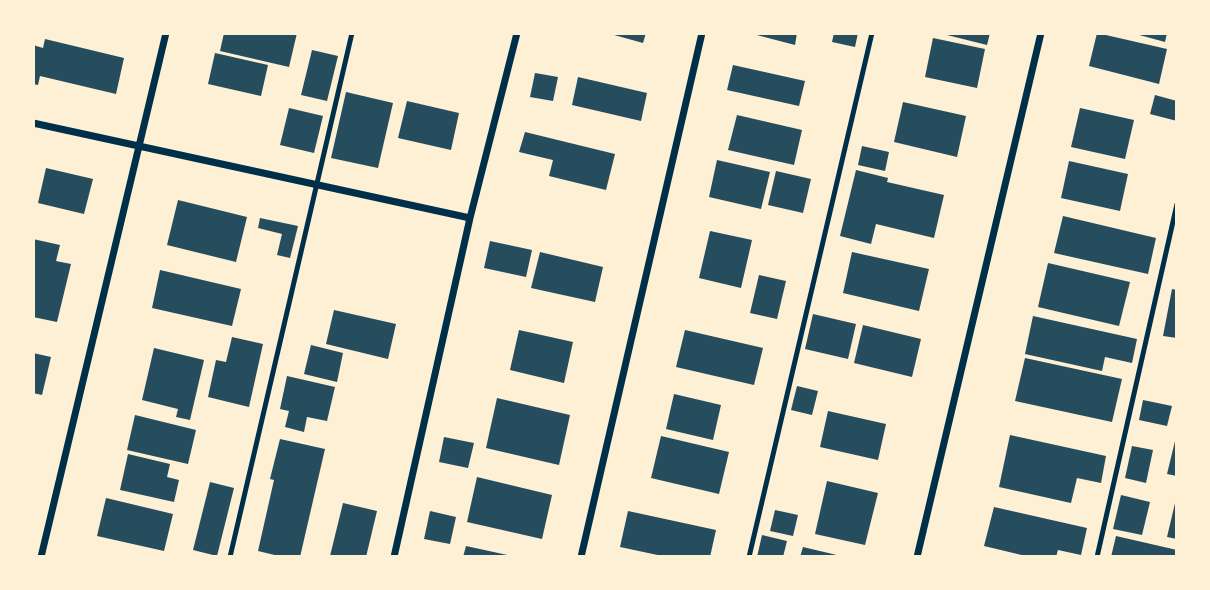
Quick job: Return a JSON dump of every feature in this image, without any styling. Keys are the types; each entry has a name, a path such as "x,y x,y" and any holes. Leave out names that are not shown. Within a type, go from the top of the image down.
{"street":[{"path":"38,556 166,33"},
{"path":"394,557 470,218 517,33"},
{"path":"581,557 702,33"},
{"path":"917,557 1041,33"},
{"path":"33,123 470,218"}],"lane":[{"path":"230,557 352,33"},
{"path":"749,557 872,33"},
{"path":"1097,557 1177,204"}],"building":[{"path":"224,33 297,33 289,67 220,51"},
{"path":"607,33 646,33 643,43"},
{"path":"749,33 797,33 795,45"},
{"path":"834,33 858,33 855,47 832,42"},
{"path":"939,33 990,33 987,45"},
{"path":"1097,33 1167,49 1159,84 1089,66"},
{"path":"1132,33 1167,33 1165,42"},
{"path":"933,38 985,49 977,88 925,77"},
{"path":"45,39 124,58 116,94 40,76 38,85 33,84 33,45 43,48"},
{"path":"312,50 338,56 327,101 301,95"},
{"path":"215,53 268,65 261,96 208,84"},
{"path":"733,65 805,81 799,106 727,90"},
{"path":"535,73 558,77 553,101 530,97"},
{"path":"578,77 647,93 641,121 572,105"},
{"path":"346,92 393,103 378,168 331,158"},
{"path":"1155,95 1177,101 1177,121 1150,114"},
{"path":"407,101 459,113 451,150 398,138"},
{"path":"903,102 966,116 957,157 894,142"},
{"path":"289,108 323,116 314,153 280,145"},
{"path":"1080,108 1134,120 1125,159 1071,147"},
{"path":"737,115 802,130 794,165 728,150"},
{"path":"525,132 615,154 606,190 549,176 553,160 519,152"},
{"path":"862,146 889,152 885,171 858,165"},
{"path":"717,160 770,172 761,209 709,197"},
{"path":"1069,161 1128,174 1120,211 1061,198"},
{"path":"46,168 93,179 84,214 38,203"},
{"path":"856,170 888,178 887,182 944,195 934,238 876,224 871,244 840,236"},
{"path":"776,171 811,179 803,213 768,205"},
{"path":"178,200 247,217 236,262 167,245"},
{"path":"1063,216 1156,238 1148,274 1054,253"},
{"path":"260,218 298,226 290,258 277,255 282,234 258,228"},
{"path":"710,231 752,240 741,288 699,278"},
{"path":"33,239 60,245 56,261 71,264 57,322 33,317"},
{"path":"490,241 532,250 526,277 484,268"},
{"path":"540,252 603,267 595,302 531,288"},
{"path":"852,252 929,269 919,311 843,293"},
{"path":"1048,263 1130,282 1119,326 1038,307"},
{"path":"160,270 241,289 232,326 152,308"},
{"path":"759,275 786,281 777,319 750,313"},
{"path":"1172,289 1177,290 1177,338 1163,336"},
{"path":"334,310 396,324 388,359 326,344"},
{"path":"813,314 856,324 848,359 805,349"},
{"path":"1033,316 1137,339 1132,363 1105,357 1102,371 1025,354"},
{"path":"863,325 921,339 912,377 854,363"},
{"path":"519,330 573,342 564,383 510,370"},
{"path":"685,330 763,348 754,385 676,367"},
{"path":"232,337 263,344 249,407 208,397 216,360 226,362"},
{"path":"311,345 343,353 337,382 304,374"},
{"path":"154,348 204,360 190,420 176,417 178,409 142,400"},
{"path":"33,353 51,357 42,395 33,393"},
{"path":"1025,358 1122,379 1112,422 1015,401"},
{"path":"287,376 335,387 327,421 307,417 304,432 285,427 289,411 280,409"},
{"path":"797,386 818,391 812,415 791,410"},
{"path":"674,394 721,405 713,440 666,429"},
{"path":"497,398 570,415 559,465 486,448"},
{"path":"1143,400 1172,406 1167,426 1139,420"},
{"path":"828,411 886,424 878,460 820,447"},
{"path":"135,415 196,430 188,464 127,450"},
{"path":"1010,435 1106,456 1101,483 1077,478 1071,503 999,487"},
{"path":"661,436 729,452 719,494 651,478"},
{"path":"444,437 474,443 468,468 439,462"},
{"path":"1177,437 1177,476 1167,474"},
{"path":"280,439 325,449 300,557 283,557 258,551 274,480 270,479"},
{"path":"1132,446 1153,450 1146,483 1125,478"},
{"path":"128,454 170,464 167,477 179,480 174,502 120,490"},
{"path":"477,477 552,495 542,539 467,522"},
{"path":"827,481 878,493 865,545 815,534"},
{"path":"210,482 234,488 217,556 193,550"},
{"path":"1121,495 1150,502 1142,535 1113,529"},
{"path":"106,498 173,514 164,551 97,536"},
{"path":"1177,499 1177,539 1167,537"},
{"path":"343,503 377,511 366,557 330,556"},
{"path":"994,507 1087,528 1081,555 1058,550 1056,557 1030,557 984,546"},
{"path":"775,510 798,515 793,536 770,531"},
{"path":"430,511 456,517 450,544 424,539"},
{"path":"628,511 716,530 710,557 667,557 620,547"},
{"path":"762,535 787,541 783,557 757,557"},
{"path":"1116,536 1177,550 1176,557 1111,557"},
{"path":"466,546 512,556 463,557"},
{"path":"803,547 841,556 841,557 800,557"}]}
